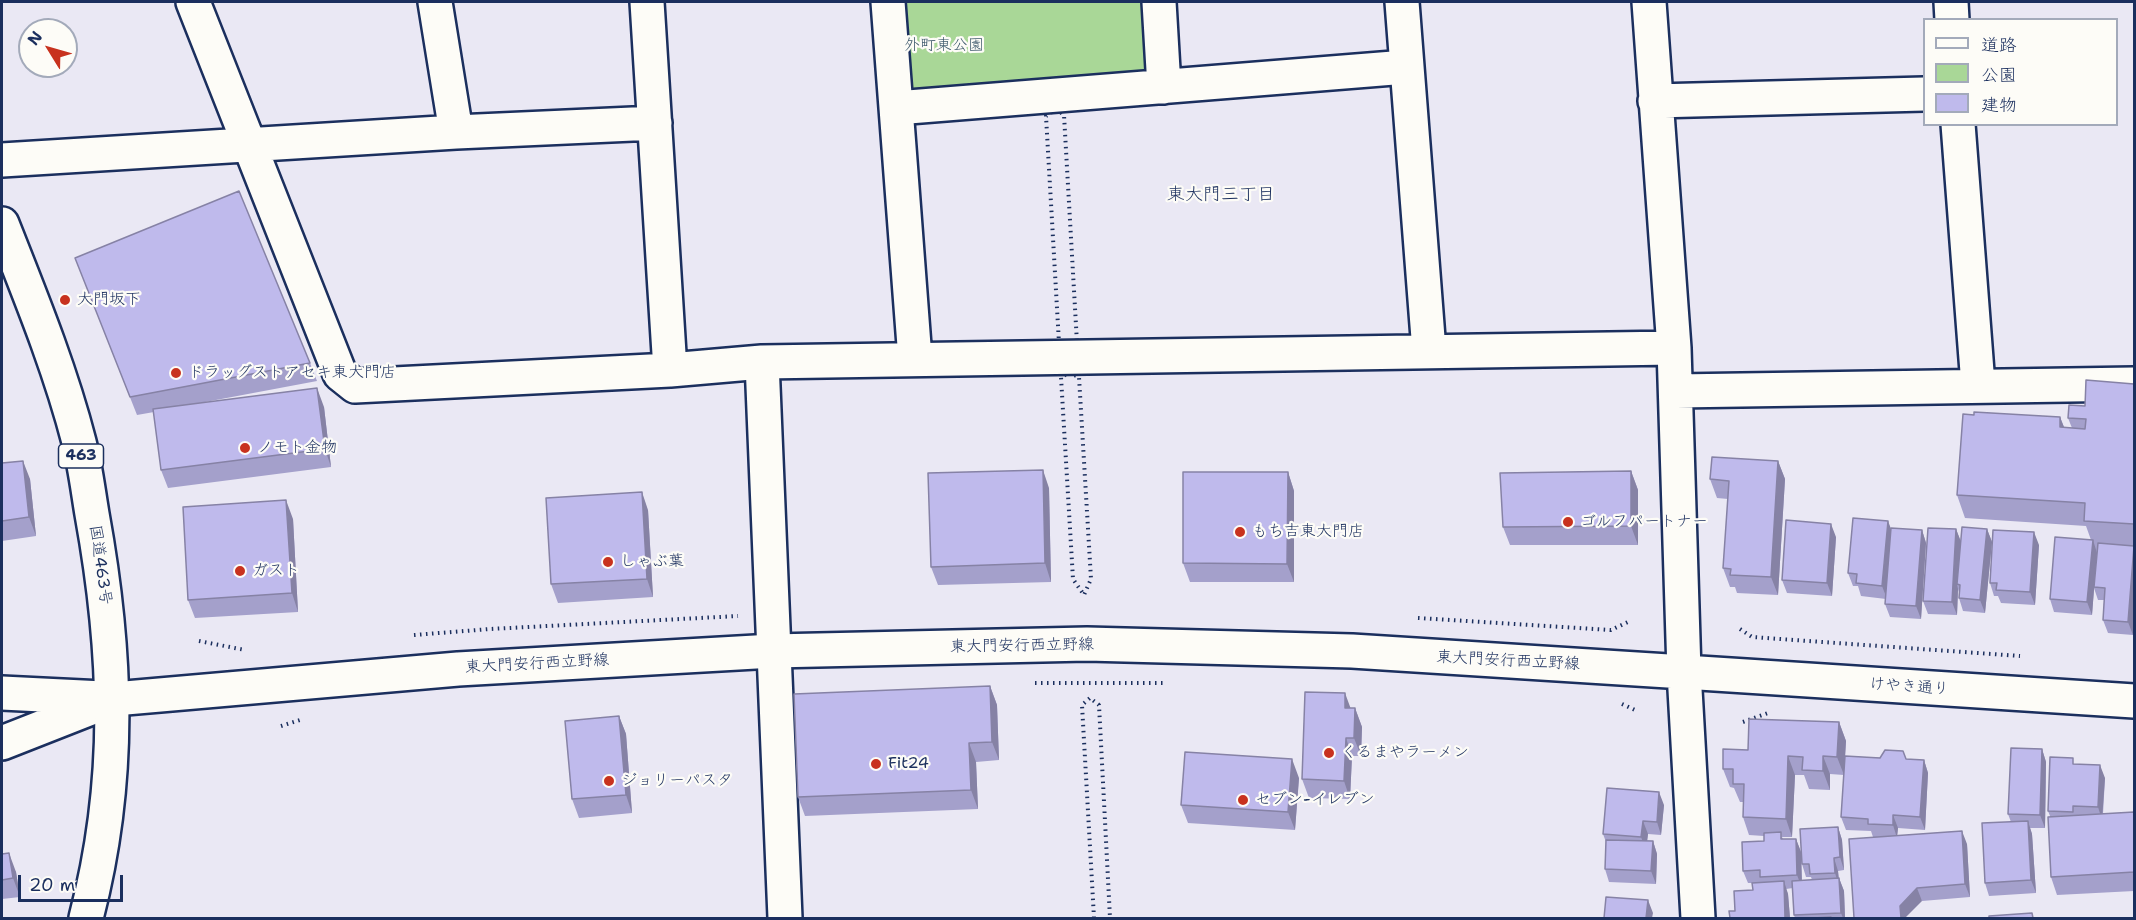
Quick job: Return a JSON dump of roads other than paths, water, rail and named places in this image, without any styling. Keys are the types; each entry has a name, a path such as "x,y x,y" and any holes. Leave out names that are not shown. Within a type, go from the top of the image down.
{"main road":[{"path":"194,2 340,374 355,386 669,370 762,362 1674,348"},
{"path":"435,2 456,132"},
{"path":"647,2 669,370"},
{"path":"888,2 915,359"},
{"path":"1159,2 1164,87"},
{"path":"1402,2 1429,351"},
{"path":"1649,2 1674,348 1684,672 1698,918"},
{"path":"1952,2 1952,18"},
{"path":"896,108 1406,68"},
{"path":"1655,101 1923,94"},
{"path":"2,160 251,147 456,132 655,123"},
{"path":"1959,126 1978,385"},
{"name":"国道463号","path":"2,224 37,313 79,442 104,578 114,699 110,785 97,879 86,918"},
{"path":"762,362 785,918"},
{"path":"1676,391 2134,384"},
{"name":"東大門安行西立野線","path":"114,699 458,669 773,651 1087,644 1352,651 1684,672"},
{"name":"けやき通り","path":"1684,672 2134,701"},
{"path":"2,693 114,699"},
{"path":"2,743 114,699"}],"place":[{"name":"大門坂下","path":"65,300"},
{"name":"ドラッグストアセキ東大門店","path":"176,373"},
{"name":"ノモト金物","path":"245,448"},
{"name":"ゴルフパートナー","path":"1568,522"},
{"name":"もち吉東大門店","path":"1240,532"},
{"name":"しゃぶ葉","path":"608,562"},
{"name":"ガスト","path":"240,571"},
{"name":"くるまやラーメン","path":"1329,753"},
{"name":"Fit24","path":"876,764"},
{"name":"ジョリーパスタ","path":"609,781"},
{"name":"セブン-イレブン","path":"1243,800"}],"district":[{"name":"東大門三丁目","path":"1221,195"}],"park label":[{"name":"外町東公園","path":"944,46"}]}
